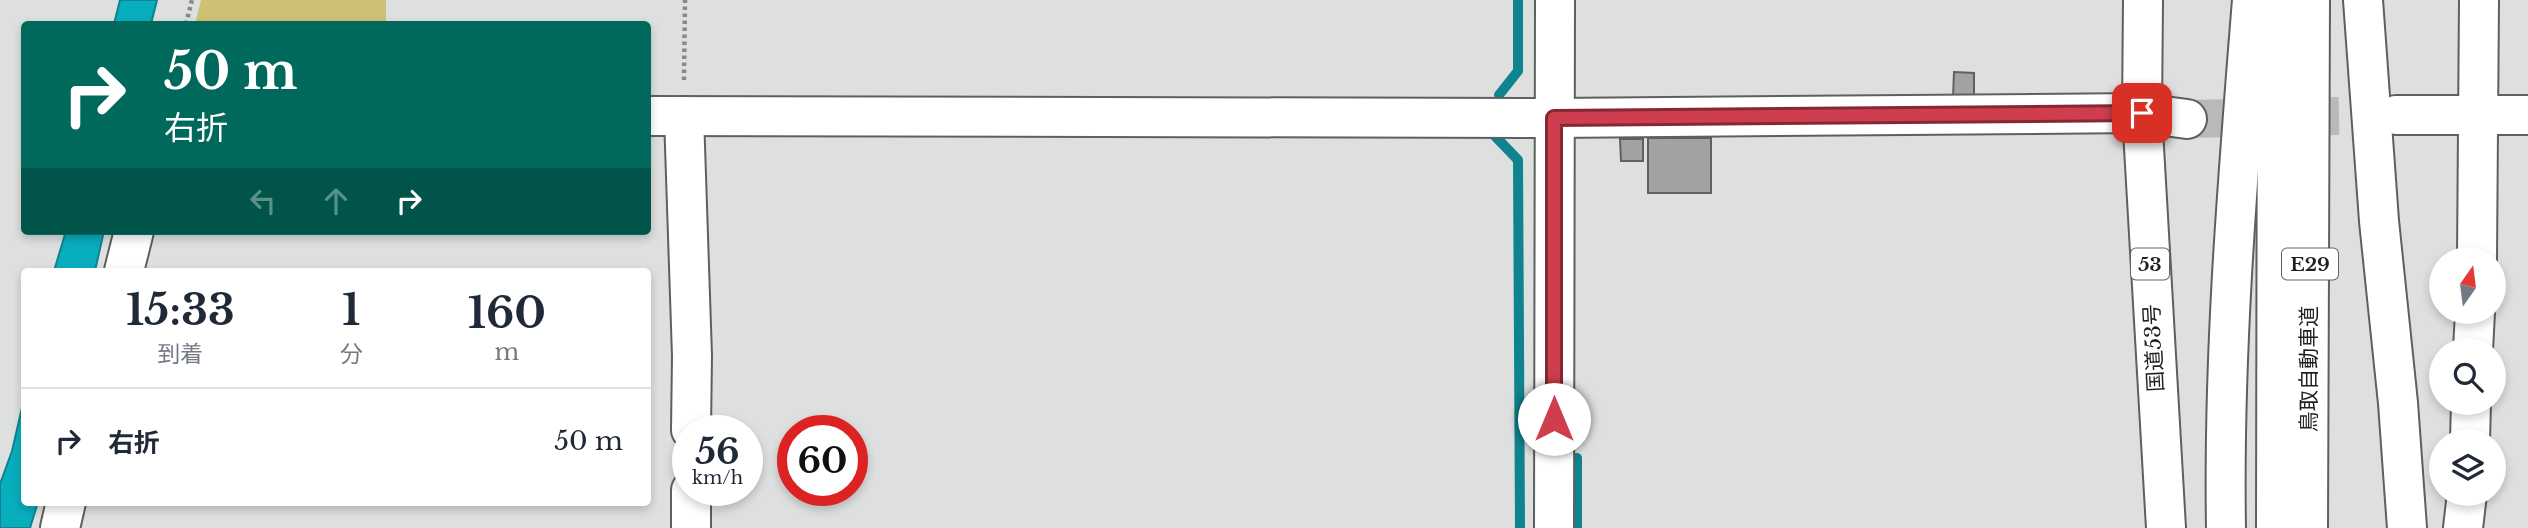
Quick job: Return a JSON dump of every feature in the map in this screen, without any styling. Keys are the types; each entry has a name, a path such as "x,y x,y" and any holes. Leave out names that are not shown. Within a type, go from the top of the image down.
{"main road":[{"path":"1554,528 1555,0"},
{"name":"国道53号","path":"2143,0 2142,113 2166,528"},
{"path":"2226,528 2225,443 2235,239 2252,0"},
{"name":"鳥取自動車道","path":"2276,528 2277,0"},
{"name":"鳥取自動車道","path":"2308,528 2310,0"},
{"path":"2362,0 2407,528"},
{"path":"2477,247 2479,0"},
{"path":"690,415 666,116 1554,118 2142,113 2187,119"},
{"path":"2396,115 2528,115"},
{"path":"125,268 133,235"},
{"path":"60,528 65,506"},
{"path":"691,506 691,528"},
{"path":"2463,528 2466,506"}],"path":[{"path":"187,21 192,0"},
{"path":"666,116 685,0"}],"shaded area":[{"path":"201,0 386,0 386,21 196,21"}],"water":[{"path":"120,0 157,0 152,21 115,21"},
{"path":"65,235 103,235 96,268 55,268"},
{"path":"21,412 21,506 37,506 30,528 0,528 0,484 12,451"}],"building":[{"path":"1954,72 1974,73 1974,98 1953,98"},
{"path":"1648,138 1711,138 1711,193 1648,193"},
{"path":"1620,139 1643,139 1643,161 1621,161"}],"waterway":[{"path":"1499,95 1518,71 1518,0"},
{"path":"1494,135 1518,160 1520,528"},
{"path":"1577,458 1577,528"}],"tunnel":[{"path":"2187,119 2396,115"}],"route":[{"path":"1554,419 1554,118 2142,113"}]}
